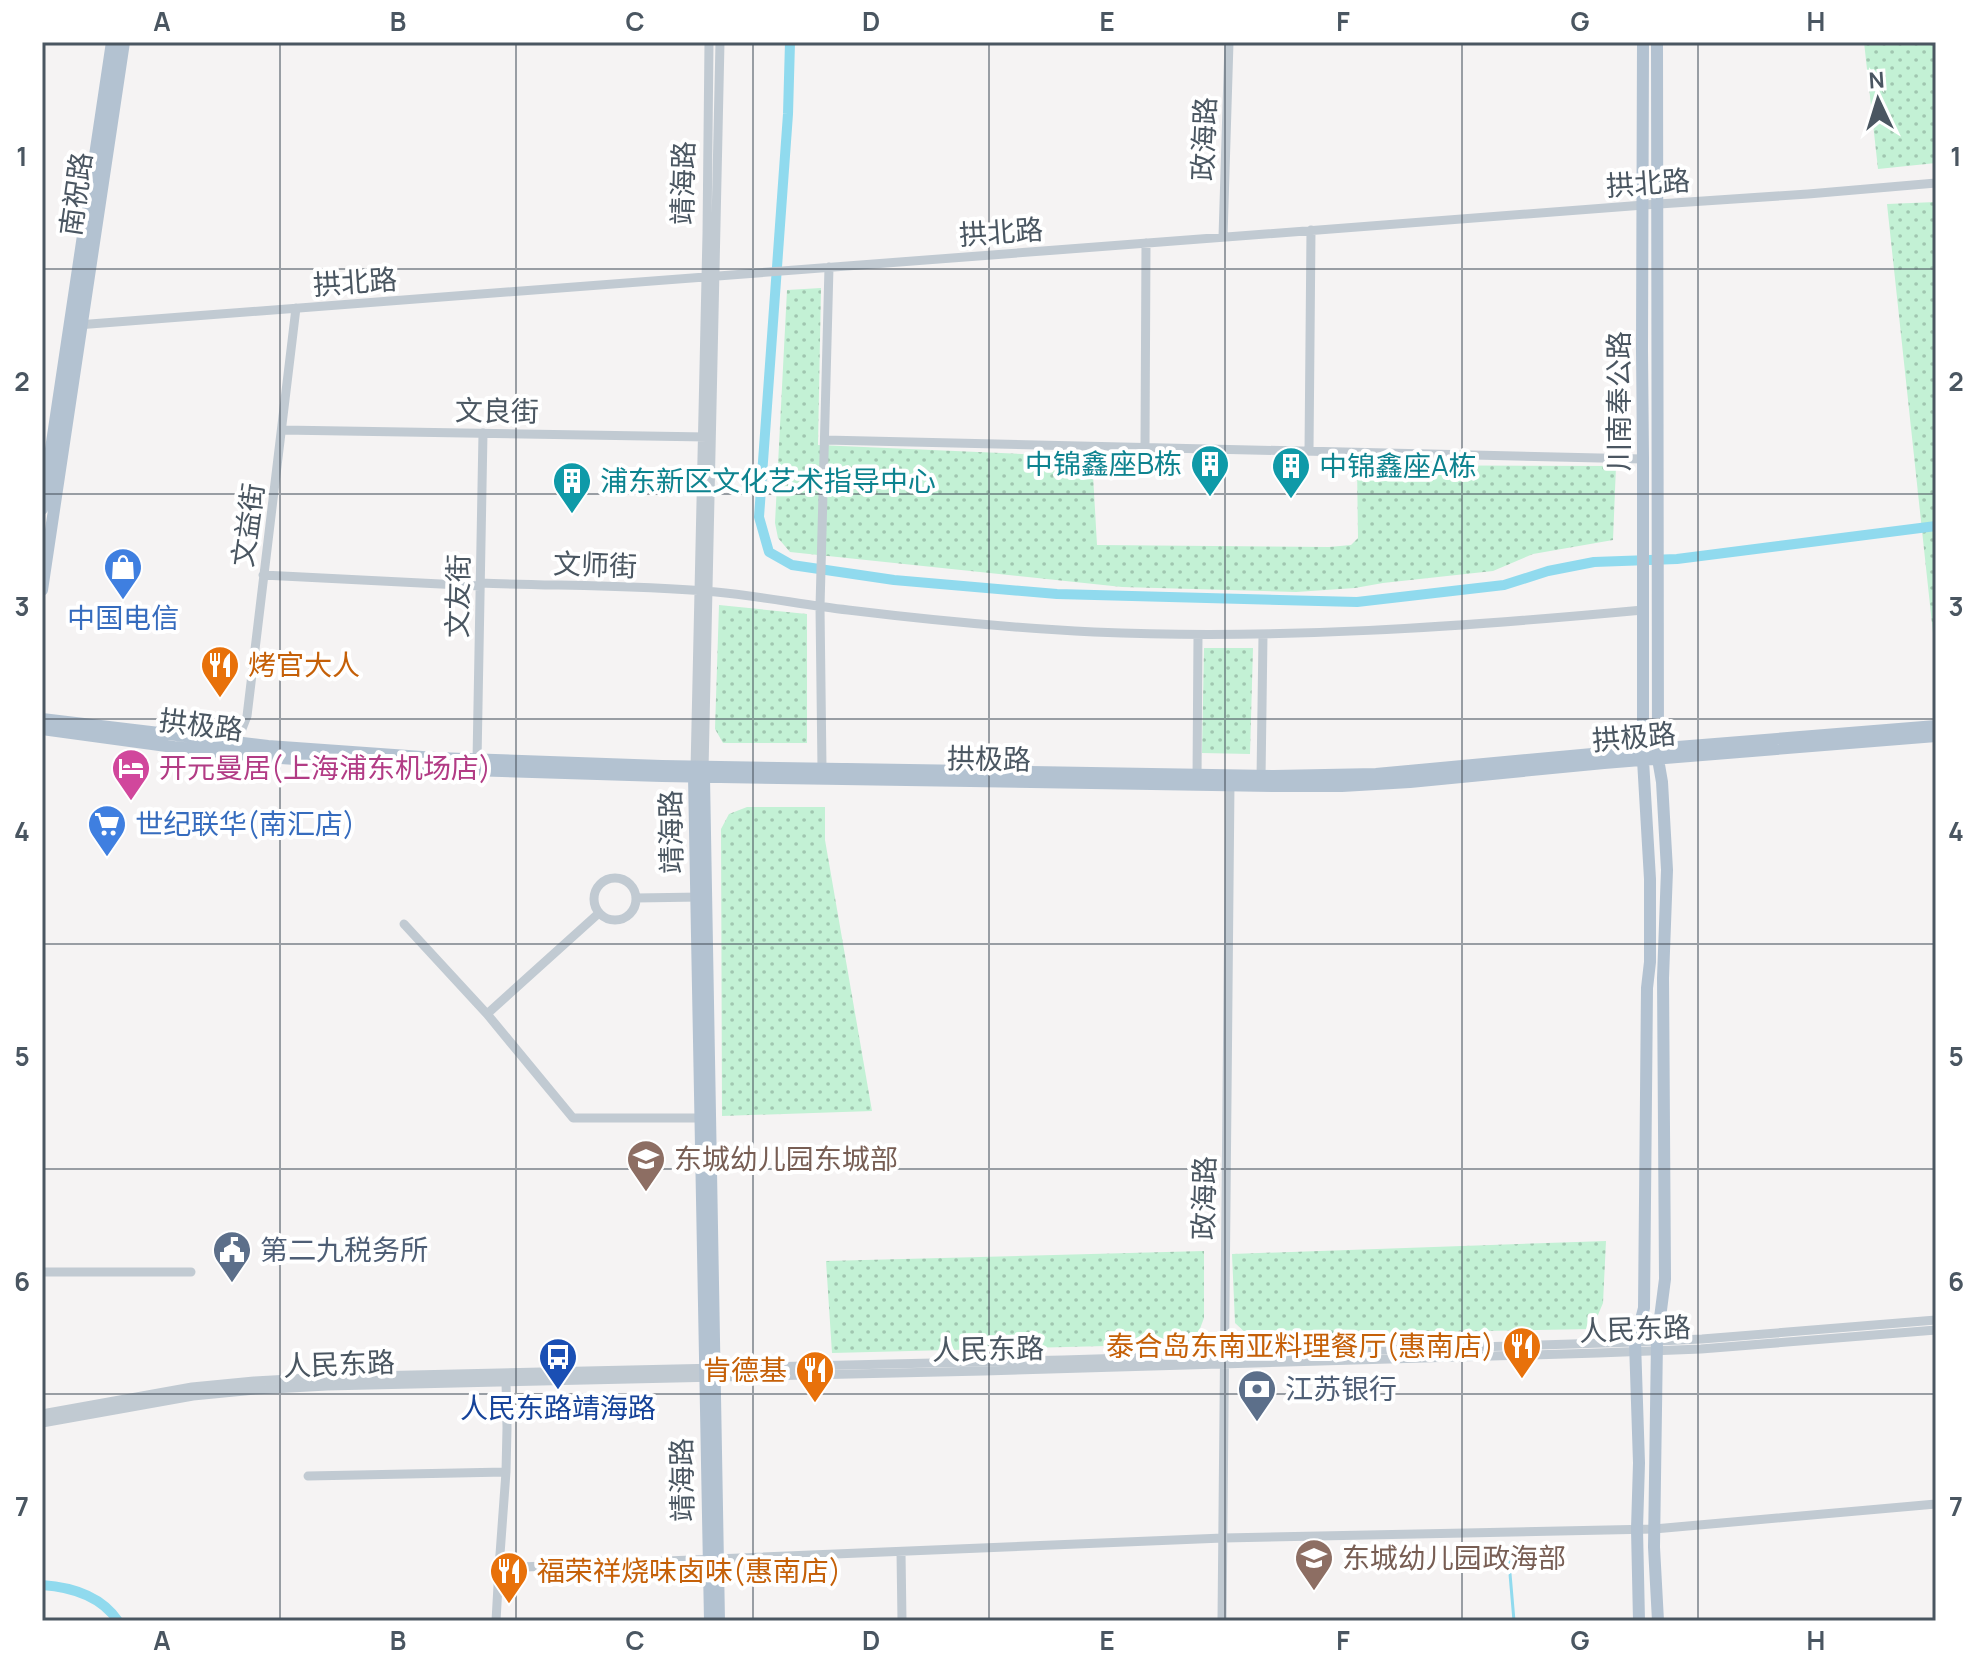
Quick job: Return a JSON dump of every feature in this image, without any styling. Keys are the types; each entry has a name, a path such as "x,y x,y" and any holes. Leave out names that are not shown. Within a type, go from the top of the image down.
{"main road":[{"name":"南祝路","path":"42,590 112,42"},
{"name":"南祝路","path":"42,509 124,42"},
{"name":"川南奉公路","path":"1639,1621 1636,1347 1644,1308 1647,988 1650,962 1650,879 1643,755 1643,42"},
{"name":"川南奉公路","path":"1657,42 1658,753 1667,870 1663,978 1665,1279 1657,1346 1654,1529 1658,1621"},
{"name":"拱极路","path":"42,719 315,751 699,772 822,768 1197,780"},
{"name":"拱极路","path":"42,729 174,747 436,769 1261,781 1643,755 1936,726"},
{"name":"拱极路","path":"1658,753 1936,736"},
{"name":"靖海路","path":"699,772 701,897 698,954 713,1560 710,1621"},
{"name":"靖海路","path":"713,1560 719,1621"}],"street":[{"name":"靖海路","path":"709,42 711,276"},
{"name":"靖海路","path":"699,772 720,42"},
{"name":"政海路","path":"1223,237 1229,42"},
{"name":"拱北路","path":"76,325 1936,183"},
{"path":"1309,451 1311,230"},
{"path":"1145,447 1146,243"},
{"path":"822,768 820,607 829,267"},
{"name":"文益街","path":"231,742 242,729 247,716 296,308"},
{"name":"文良街","path":"282,430 707,437"},
{"name":"文友街","path":"477,760 483,433"},
{"path":"825,440 1643,459"},
{"name":"文师街","path":"263,575 704,591 893,616 1024,628 1198,635 1432,628 1643,610"},
{"path":"1197,780 1198,635"},
{"path":"1261,781 1263,635"},
{"name":"政海路","path":"1222,1621 1230,780"},
{"path":"608,879 626,881 635,891 634,909 625,918 607,919 599,913 595,893 608,879"},
{"path":"636,898 701,897"},
{"path":"487,1014 599,913"},
{"path":"404,924 487,1014 573,1118 704,1118"},
{"path":"42,1272 191,1272"},
{"name":"人民东路","path":"1657,1346 1936,1320"},
{"name":"人民东路","path":"42,1414 163,1391 254,1381 377,1375 709,1372 1224,1360 1636,1347 1936,1330"},
{"name":"人民东路","path":"42,1423 219,1393 364,1384 709,1372"},
{"path":"496,1621 506,1472 506,1381"},
{"path":"308,1476 506,1472"},
{"path":"499,1568 1223,1538 1654,1529 1936,1504"},
{"path":"901,1552 902,1621"}],"green space":[{"path":"1864,42 1936,42 1936,163 1878,169"},
{"path":"1936,202 1936,661 1887,204"},
{"path":"821,288 818,445 1092,457 1097,545 1351,545 1358,538 1357,465 1616,466 1613,540 1533,554 1493,571 1296,592 1122,587 790,552 778,538 775,523 787,290"},
{"path":"719,605 807,614 807,743 723,743 715,729"},
{"path":"1204,648 1253,648 1250,754 1202,753"},
{"path":"747,807 825,807 825,840 872,1111 722,1116 721,829 729,814"},
{"path":"1606,1241 1603,1303 1592,1329 1248,1335 1235,1323 1232,1254"},
{"path":"1204,1251 1204,1318 1198,1334 1186,1344 832,1353 826,1261"}],"waterway":[{"path":"790,42 788,114 759,517 769,552 792,565 894,580 1057,594 1357,602 1504,585 1548,571 1594,562 1677,559 1936,526"},
{"path":"1509,1562 1514,1621"},
{"path":"42,1585 85,1594 103,1605 118,1621"}],"place":[{"name":"中锦鑫座B栋","path":"1210,498"},
{"name":"中锦鑫座A栋","path":"1291,500"},
{"name":"浦东新区文化艺术指导中心","path":"572,515"},
{"name":"中国电信","path":"123,601"},
{"name":"烤官大人","path":"220,699"},
{"name":"开元曼居(上海浦东机场店)","path":"131,802"},
{"name":"世纪联华(南汇店)","path":"107,858"},
{"name":"东城幼儿园东城部","path":"646,1193"},
{"name":"第二九税务所","path":"232,1284"},
{"name":"泰合岛东南亚料理餐厅(惠南店)","path":"1522,1380"},
{"name":"人民东路靖海路","path":"558,1391"},
{"name":"肯德基","path":"815,1404"},
{"name":"江苏银行","path":"1257,1423"},
{"name":"东城幼儿园政海部","path":"1314,1592"},
{"name":"福荣祥烧味卤味(惠南店)","path":"509,1605"}]}
